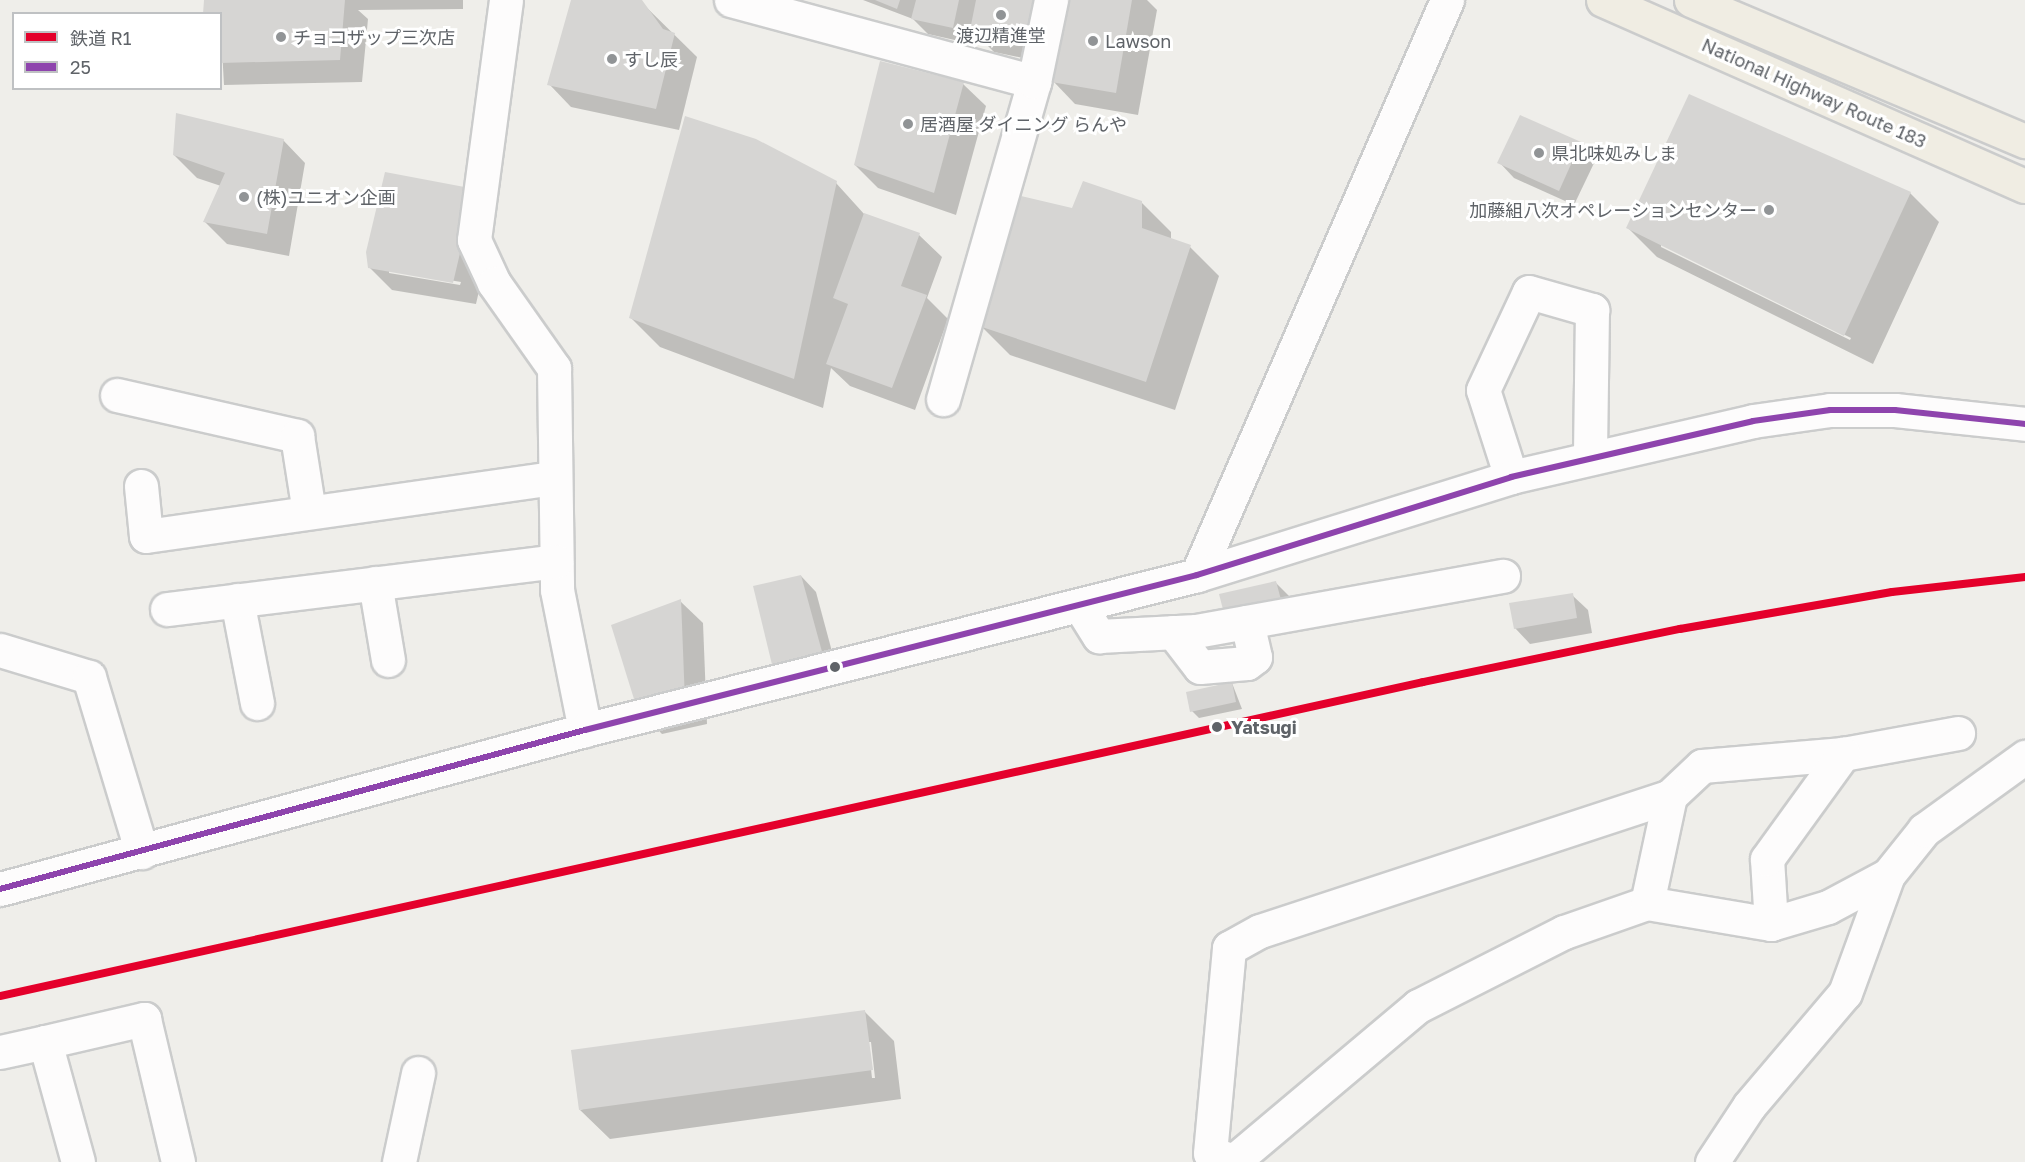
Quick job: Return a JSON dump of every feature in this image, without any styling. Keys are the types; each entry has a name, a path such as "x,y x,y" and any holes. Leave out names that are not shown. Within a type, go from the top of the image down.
{"highway":[{"name":"National Highway Route 183","path":"1603,0 2025,186"},
{"name":"National Highway Route 183","path":"1691,0 2025,141"}],"street":[{"path":"506,0 474,240 494,283 554,368 556,561 585,730"},
{"path":"731,0 1035,82"},
{"path":"943,399 1035,82 1051,0"},
{"path":"1197,575 1447,0"},
{"path":"1511,477 1484,390 1529,292 1592,310 1604,455"},
{"path":"117,395 297,436 309,512"},
{"path":"0,889 585,730 1197,575 1511,477 1604,455 1753,421 1830,410 1895,410 2025,424"},
{"path":"141,486 146,536 554,478"},
{"path":"167,609 556,561"},
{"path":"1080,606 1099,636 1173,632 1246,622 1503,576"},
{"path":"375,583 388,660"},
{"path":"237,600 257,703"},
{"path":"0,650 89,677 142,852"},
{"path":"1888,875 1828,906 1771,924 1647,903 1564,932 1418,1006 1234,1161 1210,1153 1229,948 1260,931 1670,796 1702,766 1843,754 1958,733"},
{"path":"1771,924 1767,859 1843,754"},
{"path":"1712,1162 1749,1107 1845,993 1888,875 1924,830 2025,757"},
{"path":"1647,903 1670,796"},
{"path":"0,1052 144,1019 178,1162"},
{"path":"45,1042 78,1162"},
{"path":"399,1162 418,1073"}],"building":[{"name":"チョコザップ三次店","path":"204,0 345,0 340,60 222,63 222,12 203,12"},
{"name":"すし辰","path":"571,0 642,0 663,29 675,33 656,109 547,85"},
{"path":"875,0 900,0 897,9"},
{"path":"916,0 959,0 953,28 911,19"},
{"name":"渡辺精進堂","path":"976,0 1033,0 1025,41 970,30"},
{"name":"Lawson","path":"1070,0 1132,0 1116,93 1051,82"},
{"name":"居酒屋 ダイニング らんや","path":"880,61 964,82 934,193 854,165"},
{"name":"加藤組八次オペレーションセンター","path":"1689,94 1911,192 1844,336 1626,228"},
{"name":"(株)ユニオン企画","path":"176,113 284,139 267,234 203,222 225,173 173,155"},
{"name":"県北味処みしま","path":"1520,115 1581,142 1559,191 1497,163"},
{"path":"685,116 756,139 837,181 794,379 629,318"},
{"path":"385,172 475,189 453,283 368,268 366,252"},
{"path":"1083,181 1142,201 1142,228 1191,245 1146,382 979,326 1021,196 1072,208"},
{"path":"864,213 920,233 901,286 927,295 892,388 826,364 848,304 833,298"},
{"path":"801,575 824,659 775,677 753,586"},
{"path":"1276,581 1285,615 1227,625 1219,594"},
{"path":"1573,593 1577,618 1514,629 1509,603"},
{"path":"681,599 685,702 638,712 611,625"},
{"path":"1232,682 1236,702 1190,712 1186,692"},
{"path":"865,1010 873,1070 579,1110 571,1050"}],"rail line":[{"name":"R1","path":"0,996 1423,682 1680,629 1892,592 2025,577"}],"transit line":[{"name":"25","path":"0,889 585,730 1197,575 1511,477 1753,421 1830,410 1895,410 2025,424"}],"place":[{"name":"渡辺精進堂","path":"1001,15"},
{"name":"チョコザップ三次店","path":"281,37"},
{"name":"Lawson","path":"1093,41"},
{"name":"すし辰","path":"612,59"},
{"name":"居酒屋 ダイニング らんや","path":"908,124"},
{"name":"県北味処みしま","path":"1539,153"},
{"name":"(株)ユニオン企画","path":"244,197"},
{"name":"加藤組八次オペレーションセンター","path":"1769,210"},
{"name":"Yatsugi","path":"1217,727"}]}
